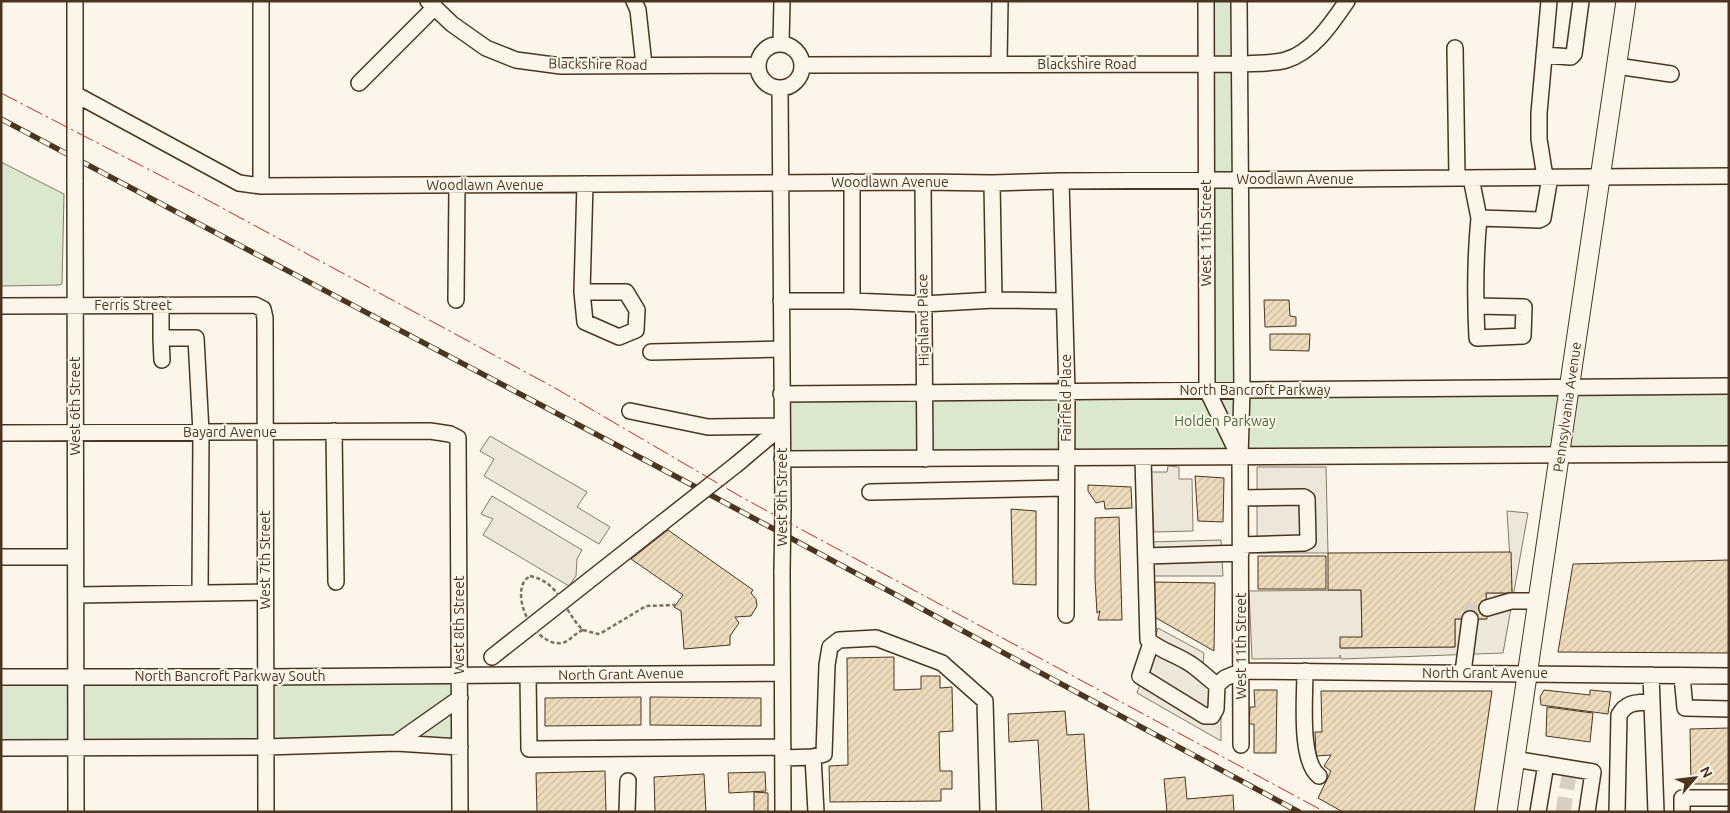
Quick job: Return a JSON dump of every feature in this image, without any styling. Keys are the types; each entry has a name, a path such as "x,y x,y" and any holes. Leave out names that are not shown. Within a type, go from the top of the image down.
{"main road":[{"name":"Pennsylvania Avenue","path":"1507,812 1526,672 1561,455 1568,387 1626,1"}],"street":[{"name":"West 6th Street","path":"74,1 76,812"},
{"path":"261,1 261,186"},
{"path":"634,1 638,10 644,65"},
{"path":"781,43 782,1"},
{"path":"999,64 1000,1"},
{"name":"West 11th Street","path":"1206,1 1207,390 1240,457"},
{"name":"West 11th Street","path":"1239,1 1242,390 1240,457 1241,745"},
{"name":"Blackshire Road","path":"802,65 1239,64 1286,60 1306,50 1332,24 1347,1"},
{"path":"1479,218 1539,220 1543,218 1548,177 1539,139 1548,1"},
{"path":"1544,55 1571,57 1574,54 1581,1"},
{"path":"359,84 431,4"},
{"name":"Blackshire Road","path":"431,4 452,24 486,48 516,60 561,66 758,64"},
{"path":"781,43 795,49 800,56 802,65 800,76 795,82 780,88 771,86 763,80 758,64 760,55 766,48 781,43"},
{"path":"1455,48 1464,178 1479,218 1474,272 1476,306"},
{"path":"1616,66 1671,74"},
{"name":"West 9th Street","path":"780,88 783,812"},
{"name":"Woodlawn Avenue","path":"75,94 239,183 261,186 852,182 992,183 1729,176"},
{"name":"Fairfield Place","path":"1061,181 1066,391 1066,616"},
{"path":"852,182 852,301"},
{"name":"Highland Place","path":"923,182 926,459"},
{"path":"992,183 994,300"},
{"path":"582,292 585,184"},
{"path":"456,300 457,185"},
{"path":"780,301 852,301 923,304 994,300 1064,301"},
{"path":"161,305 162,360"},
{"name":"Ferris Street","path":"1,306 255,305 263,309"},
{"name":"West 7th Street","path":"263,309 266,812"},
{"path":"161,338 196,338 201,432 200,593"},
{"path":"651,352 781,349"},
{"name":"North Bancroft Parkway","path":"781,394 1729,386"},
{"path":"630,411 708,428 782,426"},
{"path":"492,657 662,524 782,426"},
{"path":"334,431 336,582"},
{"name":"Bayard Avenue","path":"1,432 435,432 458,438"},
{"name":"West 8th Street","path":"458,438 460,812"},
{"path":"782,459 1729,454"},
{"path":"1143,458 1148,640 1158,649 1190,663 1217,685"},
{"path":"870,492 1066,488"},
{"path":"1146,556 1304,544 1308,541 1307,499 1304,497 1240,498"},
{"path":"1,557 76,556"},
{"path":"76,595 265,592"},
{"path":"1486,608 1511,601 1538,600"},
{"path":"1463,672 1470,619"},
{"path":"528,675 529,749 783,752 813,757 824,754 827,666 830,647 838,640 876,638 942,663 985,701 988,812"},
{"path":"1151,643 1140,676 1205,716 1212,716 1216,709 1217,685 1225,678 1242,671"},
{"name":"North Grant Avenue","path":"1242,671 1526,672 1729,676"},
{"path":"1305,672 1306,752 1313,772 1320,776"},
{"name":"North Grant Avenue","path":"460,676 782,673"},
{"path":"1651,675 1656,812"},
{"name":"North Bancroft Parkway South","path":"1,676 265,678 460,676"},
{"path":"1682,676 1685,708 1729,709"},
{"path":"396,743 460,698"},
{"path":"1618,812 1619,716 1624,706 1633,703 1652,702"},
{"path":"1,748 265,747 396,743 460,747"},
{"path":"813,757 816,812"},
{"path":"1514,759 1546,764 1569,772 1593,772 1587,812"},
{"path":"1538,812 1546,764"},
{"path":"627,812 628,781"},
{"path":"1682,812 1682,798 1729,798"}],"path":[{"path":"583,630 598,634 646,606 675,605"}],"green space":[{"name":"Holden Parkway","path":"1206,1 1239,1 1242,390 1729,386 1729,454 782,459 781,394 1207,390"},
{"path":"1,162 64,194 62,284 1,286"},
{"path":"460,676 460,747 1,748 1,677"}],"shaded area":[{"path":"490,436 587,492 577,507 610,527 599,544 484,476 494,459 480,451"},
{"path":"1168,466 1179,467 1179,479 1192,479 1193,531 1154,532 1150,472 1167,472"},
{"path":"1257,467 1326,467 1328,553 1257,553"},
{"path":"492,496 582,550 577,559 576,576 569,586 483,535 493,519 481,514"},
{"path":"1507,511 1528,513 1503,653 1341,659 1340,655 1340,658 1252,659 1249,591 1361,590 1362,637 1341,648 1455,647 1455,619 1486,619 1486,593 1512,593"},
{"path":"1221,540 1223,576 1149,576 1149,542"},
{"path":"1158,628 1204,653 1203,665 1221,679 1221,741 1137,693"}],"building":[{"path":"1264,300 1289,300 1290,316 1296,317 1296,326 1265,327"},
{"path":"1270,334 1310,334 1309,351 1270,350"},
{"path":"1195,476 1224,478 1223,522 1198,521"},
{"path":"1088,485 1131,487 1132,508 1105,509 1104,501 1096,503 1088,491"},
{"path":"1011,509 1036,511 1036,585 1013,584"},
{"path":"1119,517 1122,620 1098,620 1100,611 1097,613 1095,518"},
{"path":"668,530 753,590 751,593 756,599 757,606 751,616 735,617 739,623 730,636 730,645 684,649 681,611 674,607 683,595 631,559"},
{"path":"1511,552 1512,593 1486,593 1487,619 1455,619 1455,647 1340,648 1340,637 1362,637 1361,590 1328,590 1328,553"},
{"path":"1258,556 1326,556 1326,589 1258,589"},
{"path":"1729,560 1729,653 1558,652 1573,564"},
{"path":"1152,582 1215,583 1214,651 1151,615"},
{"path":"894,657 894,690 921,689 921,676 940,676 940,688 952,687 953,731 939,732 940,771 952,771 952,789 941,789 941,801 830,802 829,766 848,765 847,658"},
{"path":"1254,690 1277,690 1276,753 1254,753 1254,724 1249,724 1250,707 1255,707"},
{"path":"1544,690 1590,695 1590,690 1611,692 1608,714 1541,705 1540,697"},
{"path":"1321,691 1492,691 1474,812 1343,812 1318,798 1331,771 1324,766 1331,755 1316,756 1315,732 1322,732"},
{"path":"641,697 641,725 545,726 545,698"},
{"path":"650,697 761,698 761,726 650,725"},
{"path":"1547,707 1593,713 1590,742 1546,736"},
{"path":"1065,711 1067,735 1084,734 1089,812 1042,812 1038,740 1009,742 1008,714"},
{"path":"1729,728 1729,784 1691,784 1690,729"},
{"path":"605,771 606,812 537,812 536,773"},
{"path":"765,772 766,791 729,793 728,773"},
{"path":"704,774 706,812 655,812 654,777"},
{"path":"1185,777 1187,799 1233,795 1234,812 1167,812 1164,779"},
{"path":"754,792 768,793 768,812 754,812"}],"tunnel":[{"path":"1470,619 1471,610 1487,608"},
{"path":"1563,812 1569,776"}],"railway":[{"path":"1,119 692,485 1299,812"}],"power":[{"path":"1,93 200,196 555,388 743,498 1325,812"}]}
